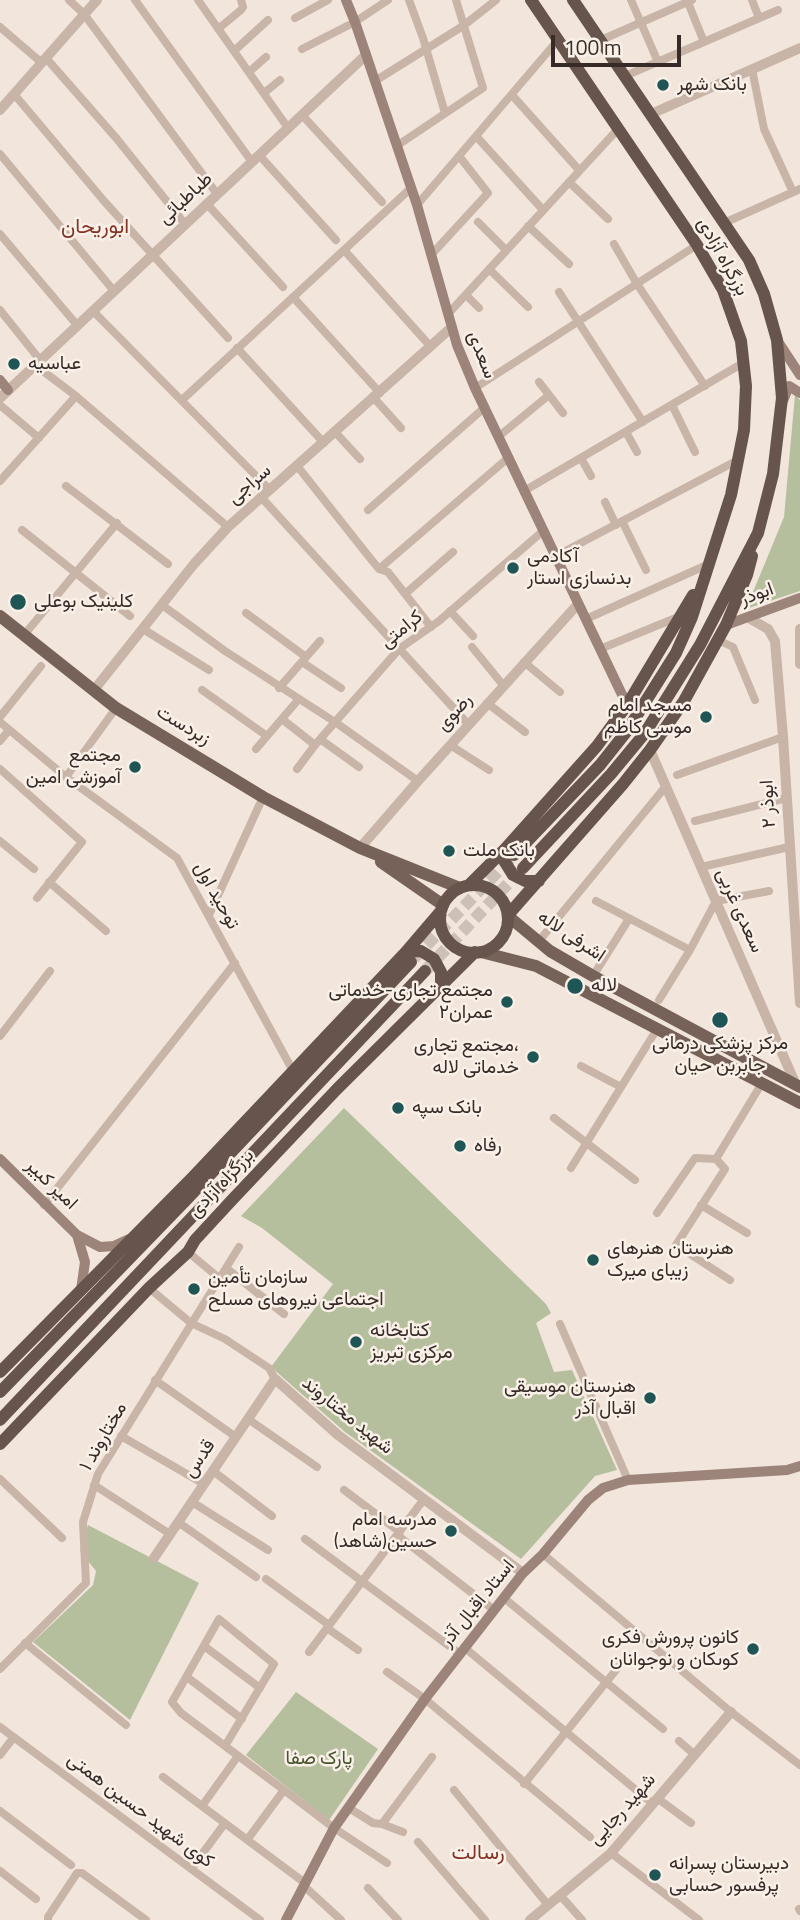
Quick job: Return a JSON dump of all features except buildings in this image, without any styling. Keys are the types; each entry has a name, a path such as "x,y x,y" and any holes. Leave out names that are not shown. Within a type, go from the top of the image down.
{"highway":[{"name":"بزرگراه آزادی","path":"464,886 509,852 600,765 627,732 676,653 692,617 731,495 744,430 746,386 741,341 723,289 531,0"},
{"name":"بزرگراه آزادی","path":"508,915 650,750 684,701 718,640 747,575 773,474 781,407 777,340 764,294 749,260 573,0"},
{"name":"بزرگراه آزادی","path":"523,869 645,733 700,645 758,533"},
{"name":"بزرگراه آزادی","path":"509,852 597,746 627,705 708,567"},
{"path":"509,852 505,862 513,875 525,881 539,881"},
{"path":"480,885 499,895 508,915 504,935 497,944 478,952 457,948 449,941 441,922 442,908 452,893 464,886 480,885"},
{"name":"بزرگراه آزادی","path":"0,1392 187,1199 409,957 442,908"},
{"path":"409,957 421,951 434,959 441,972 441,986"},
{"name":"بزرگراه آزادی","path":"0,1444 149,1288 188,1252 195,1240 353,1073 478,952"},
{"name":"بزرگراه آزادی","path":"0,1372 192,1178 293,1071 409,957"},
{"name":"بزرگراه آزادی","path":"0,1420 425,971"},
{"path":"160,1210 187,1199 192,1178"},
{"path":"195,1240 198,1213 231,1201"}],"main road":[{"name":"سعدی","path":"346,0 398,145 452,327 475,388 627,705"},
{"path":"777,340 800,375"},
{"path":"0,380 4,394"},
{"path":"781,407 789,386 800,393"},
{"name":"ابوذر","path":"726,625 800,598"},
{"name":"زبردست","path":"0,616 116,708 263,797 360,848 464,886"},
{"name":"زبردست","path":"360,848 442,908"},
{"name":"اشرفی لاله","path":"508,915 550,951 798,1086"},
{"name":"اشرفی لاله","path":"478,952 536,967 800,1102"},
{"name":"امیر کبیر","path":"0,1159 77,1236"},
{"path":"77,1236 100,1247 114,1246 132,1238"},
{"path":"77,1236 85,1262 80,1290"},
{"name":"استاد اقبال آذر","path":"291,1918 334,1828 425,1699 523,1573 543,1554 588,1500 603,1488 628,1480 800,1466"}],"street":[{"path":"69,0 84,14 217,194"},
{"path":"0,110 97,0"},
{"path":"135,0 255,158 336,240"},
{"path":"198,0 288,128"},
{"path":"218,29 241,10 242,0"},
{"path":"295,19 328,0"},
{"path":"302,49 355,22 388,0"},
{"path":"409,0 445,113"},
{"path":"398,145 483,88 456,0"},
{"path":"375,81 463,26 496,0"},
{"path":"631,0 658,62"},
{"path":"752,0 759,18"},
{"path":"601,40 689,1 704,42"},
{"path":"625,76 778,10"},
{"path":"234,51 268,20"},
{"path":"0,27 44,60 117,139 185,224"},
{"path":"417,205 558,40"},
{"path":"651,114 800,48"},
{"name":"طباطبائی","path":"4,394 366,55"},
{"path":"249,72 266,57"},
{"path":"724,223 796,190 764,129 752,69"},
{"path":"264,93 281,80"},
{"path":"14,94 152,255 228,338"},
{"path":"512,95 579,170"},
{"path":"302,115 382,202"},
{"path":"448,314 618,129"},
{"path":"476,136 543,210"},
{"path":"0,154 114,291"},
{"path":"432,254 488,193 458,156"},
{"path":"569,182 608,219"},
{"path":"182,400 411,188"},
{"path":"207,204 284,287"},
{"path":"478,222 506,250"},
{"path":"528,226 569,264"},
{"path":"0,234 77,326"},
{"path":"614,244 637,284 705,386"},
{"path":"475,388 696,245"},
{"path":"344,250 431,346"},
{"path":"489,269 528,307"},
{"path":"558,292 643,422"},
{"path":"466,295 479,308"},
{"path":"293,297 377,395 401,428"},
{"path":"0,310 38,362 228,527"},
{"path":"93,311 182,400 468,724"},
{"name":"سراجی","path":"94,690 194,564 228,527 452,327"},
{"path":"237,348 324,443"},
{"path":"524,491 744,363"},
{"path":"539,382 563,413"},
{"path":"498,437 549,394"},
{"path":"0,481 3,471 76,396"},
{"path":"672,404 695,452"},
{"path":"0,405 38,438"},
{"path":"368,510 484,408"},
{"path":"626,432 637,453"},
{"path":"336,433 360,459"},
{"path":"379,569 508,458"},
{"path":"581,458 591,476"},
{"path":"556,556 738,460"},
{"path":"298,467 379,569 388,572 431,627"},
{"path":"66,486 169,564"},
{"path":"605,502 646,570"},
{"path":"24,635 117,523"},
{"path":"22,530 130,616"},
{"name":"کرامتی","path":"297,769 399,649 431,627 543,531"},
{"path":"405,594 453,552"},
{"path":"586,619 708,567"},
{"name":"رضوی","path":"360,848 578,604"},
{"path":"162,605 279,688 335,722 418,780"},
{"path":"450,611 473,636"},
{"path":"246,613 341,688"},
{"path":"600,649 681,616"},
{"name":"ابوذر ۲","path":"747,617 768,629 775,641 800,1003"},
{"path":"143,629 209,670"},
{"path":"800,629 800,664"},
{"path":"718,640 733,647 755,700"},
{"path":"279,688 320,642"},
{"path":"472,647 503,685"},
{"path":"524,662 560,692"},
{"path":"0,720 41,666"},
{"path":"202,690 267,736"},
{"path":"256,748 298,700"},
{"path":"487,703 525,732"},
{"path":"66,777 116,708"},
{"path":"282,719 359,767"},
{"name":"توحید اول","path":"0,720 66,777 177,858 293,1071"},
{"path":"0,741 9,730"},
{"path":"677,775 783,737"},
{"path":"450,745 489,771"},
{"name":"سعدی غربی","path":"650,750 798,1086"},
{"path":"0,769 82,842 37,898"},
{"path":"539,941 666,786"},
{"path":"209,915 263,797"},
{"path":"695,821 786,798"},
{"path":"0,841 34,869"},
{"path":"701,867 789,847"},
{"path":"49,883 106,931"},
{"path":"659,1000 716,901 769,891"},
{"path":"596,901 690,950"},
{"path":"593,976 627,922"},
{"path":"44,1205 235,963"},
{"path":"0,1035 50,971"},
{"path":"571,1168 657,1029"},
{"path":"581,1066 621,1087"},
{"path":"798,1086 800,1068"},
{"path":"716,1159 762,1083"},
{"path":"554,1118 635,1180"},
{"path":"657,1213 695,1158 716,1159 725,1169 676,1245 730,1280"},
{"path":"701,1205 747,1233"},
{"name":"مختاروند ۱","path":"0,1669 86,1584 83,1522 97,1474 239,1247"},
{"path":"188,1252 219,1278"},
{"path":"226,1268 284,1314"},
{"name":"شهید مختاروند","path":"149,1288 191,1323 225,1339 269,1368 275,1379 338,1435 523,1573"},
{"path":"560,1324 628,1480"},
{"name":"قدس","path":"154,1558 275,1379"},
{"path":"155,1380 236,1437"},
{"path":"248,1419 317,1467"},
{"path":"121,1436 204,1484"},
{"path":"213,1471 272,1516"},
{"path":"0,1479 62,1538"},
{"path":"94,1485 170,1534"},
{"path":"344,1490 494,1610"},
{"path":"309,1652 424,1499"},
{"path":"192,1502 268,1550"},
{"path":"178,1522 256,1577"},
{"path":"305,1539 462,1651 655,1801 691,1823"},
{"path":"543,1554 732,1712 800,1765"},
{"path":"266,1579 358,1650"},
{"path":"504,1598 663,1729"},
{"path":"225,1746 274,1664 219,1619 172,1702 181,1713 334,1828 387,1863"},
{"path":"25,1643 127,1725"},
{"path":"204,1646 260,1688"},
{"path":"524,1784 620,1665"},
{"path":"387,1672 425,1699 590,1837"},
{"path":"187,1677 242,1719"},
{"name":"شهید رجایی","path":"530,1920 611,1853 732,1712"},
{"name":"کوی شهید حسین همتی","path":"0,1727 260,1920"},
{"path":"0,1755 14,1737"},
{"path":"679,1741 695,1755"},
{"path":"202,1806 238,1756"},
{"path":"382,1824 432,1757"},
{"path":"163,1777 305,1884 341,1920"},
{"path":"247,1840 284,1790"},
{"path":"454,1790 548,1905"},
{"path":"349,1808 373,1824 382,1824 404,1832"},
{"path":"0,1811 71,1865"},
{"path":"191,1869 225,1823"},
{"path":"418,1842 485,1920"},
{"path":"611,1853 699,1920"},
{"path":"0,1871 36,1899"},
{"path":"48,1920 77,1873 82,1873 146,1920"},
{"path":"368,1888 398,1920"},
{"path":"560,1895 582,1920"}],"green space":[{"path":"795,395 800,400 800,591 746,609 784,517"},
{"path":"344,1108 546,1304 551,1313 536,1323 554,1372 572,1370 617,1470 595,1476 521,1559 345,1432 271,1367 333,1284 262,1228 241,1216"},
{"path":"88,1525 199,1583 130,1720 33,1642 93,1585 96,1571 80,1551"},
{"name":"پارک صفا","path":"296,1692 378,1749 329,1820 246,1755"}],"tunnel":[{"path":"414,958 511,858"},
{"path":"425,971 521,870"}],"place":[{"name":"بانک شهر","path":"663,85"},
{"name":"عباسیه","path":"14,364"},
{"name":"آکادمی بدنسازی استار","path":"513,568"},
{"name":"کلینیک بوعلی","path":"18,602"},
{"name":"مسجد امام موسی کاظم","path":"706,717"},
{"name":"مجتمع آموزشی امین","path":"135,767"},
{"name":"بانک ملت","path":"449,851"},
{"name":"لاله","path":"575,986"},
{"name":"مجتمع تجاری-خدماتی عمران۲","path":"507,1002"},
{"name":"مرکز پزشکی درمانی جابربن حیان","path":"720,1020"},
{"name":"مجتمع تجاری، خدماتی لاله","path":"533,1057"},
{"name":"بانک سپه","path":"398,1108"},
{"name":"رفاه","path":"460,1146"},
{"name":"هنرستان هنرهای زیبای میرک","path":"593,1260"},
{"name":"سازمان تأمین اجتماعی نیروهای مسلح","path":"194,1289"},
{"name":"کتابخانه مرکزى تبریز","path":"356,1342"},
{"name":"هنرستان موسیقی اقبال آذر","path":"650,1398"},
{"name":"مدرسه امام حسین(شاهد)","path":"451,1531"},
{"name":"کانون پرورش فکرى کوىکان و نوجوانان","path":"753,1649"},
{"name":"دبیرستان پسرانه پرفسور حسابی","path":"655,1875"}],"district":[{"name":"ابوریحان","path":"95,228"},
{"name":"رسالت","path":"478,1854"}]}
